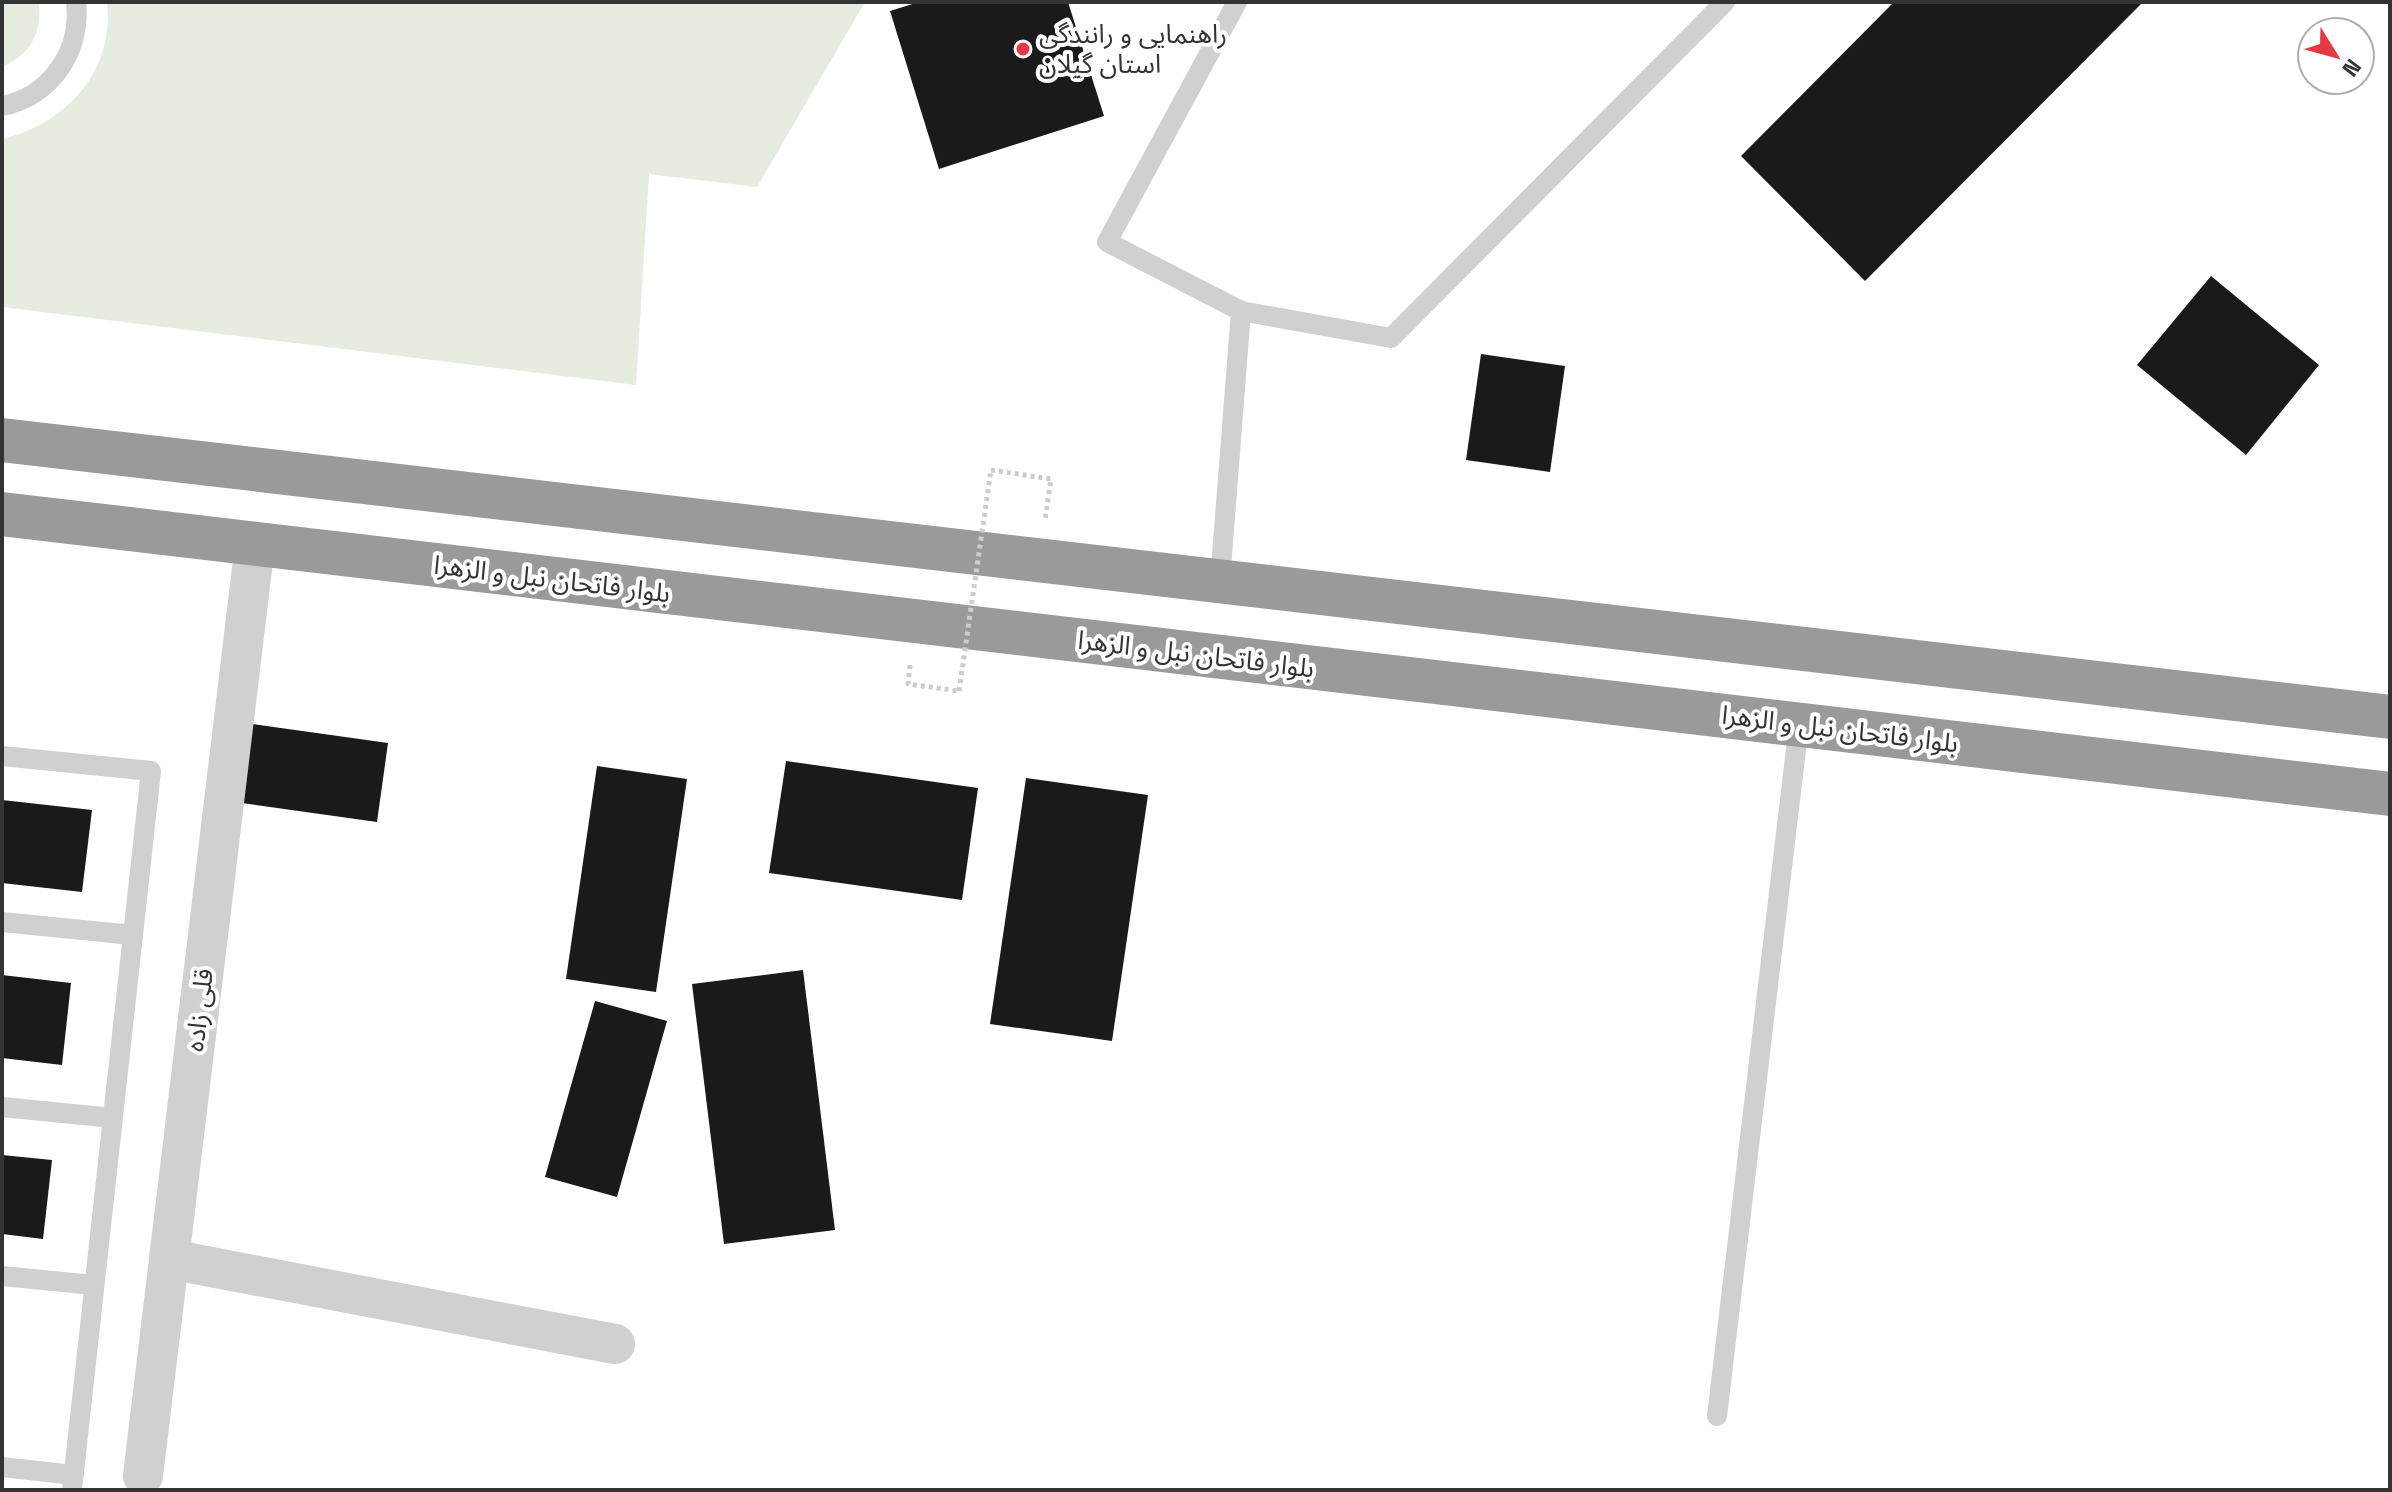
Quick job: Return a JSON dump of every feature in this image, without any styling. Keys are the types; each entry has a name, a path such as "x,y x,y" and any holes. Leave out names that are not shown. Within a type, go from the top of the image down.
{"highway":[{"path":"2,440 2390,717"},
{"name":"بلوار فاتحان نبل و الزهرا","path":"2,514 2390,794"}],"street":[{"name":"قلی زاده","path":"143,1476 255,544"},
{"path":"169,1259 615,1344"}],"lane":[{"path":"2,106 36,93 53,78 67,59 75,38 76,2"},
{"path":"1237,2 1107,242 1241,311 1391,338 1725,2"},
{"path":"1220,581 1241,311"},
{"path":"1717,1416 1799,724"},
{"path":"2,756 151,771 73,1482 2,1467"},
{"path":"2,922 133,935"},
{"path":"2,1107 113,1118"},
{"path":"2,1276 94,1285"}],"path":[{"path":"908,684 959,691 991,470 1051,479"}],"shaded area":[{"path":"2,2 39,2 39,23 27,49 2,67"},
{"path":"107,2 865,2 757,187 649,174 636,385 2,307 2,139 47,121 82,91 103,50"}],"building":[{"path":"919,2 1068,2 1104,116 939,169 890,11"},
{"path":"1894,2 2143,2 1865,281 1741,156"},
{"path":"2211,276 2319,365 2246,455 2137,365"},
{"path":"1481,354 1565,366 1550,472 1466,460"},
{"path":"246,723 388,743 377,822 235,802"},
{"path":"786,761 978,788 962,900 769,873"},
{"path":"597,766 687,779 656,992 566,979"},
{"path":"1026,778 1148,795 1112,1041 990,1024"},
{"path":"2,800 92,810 82,892 2,883"},
{"path":"803,970 835,1230 724,1244 692,984"},
{"path":"2,975 71,983 62,1065 2,1058"},
{"path":"595,1001 667,1021 617,1197 545,1177"},
{"path":"2,1155 52,1160 43,1239 2,1234"}],"place":[{"name":"راهنمایی و رانندگی استان گیلان","path":"1023,49"}]}
